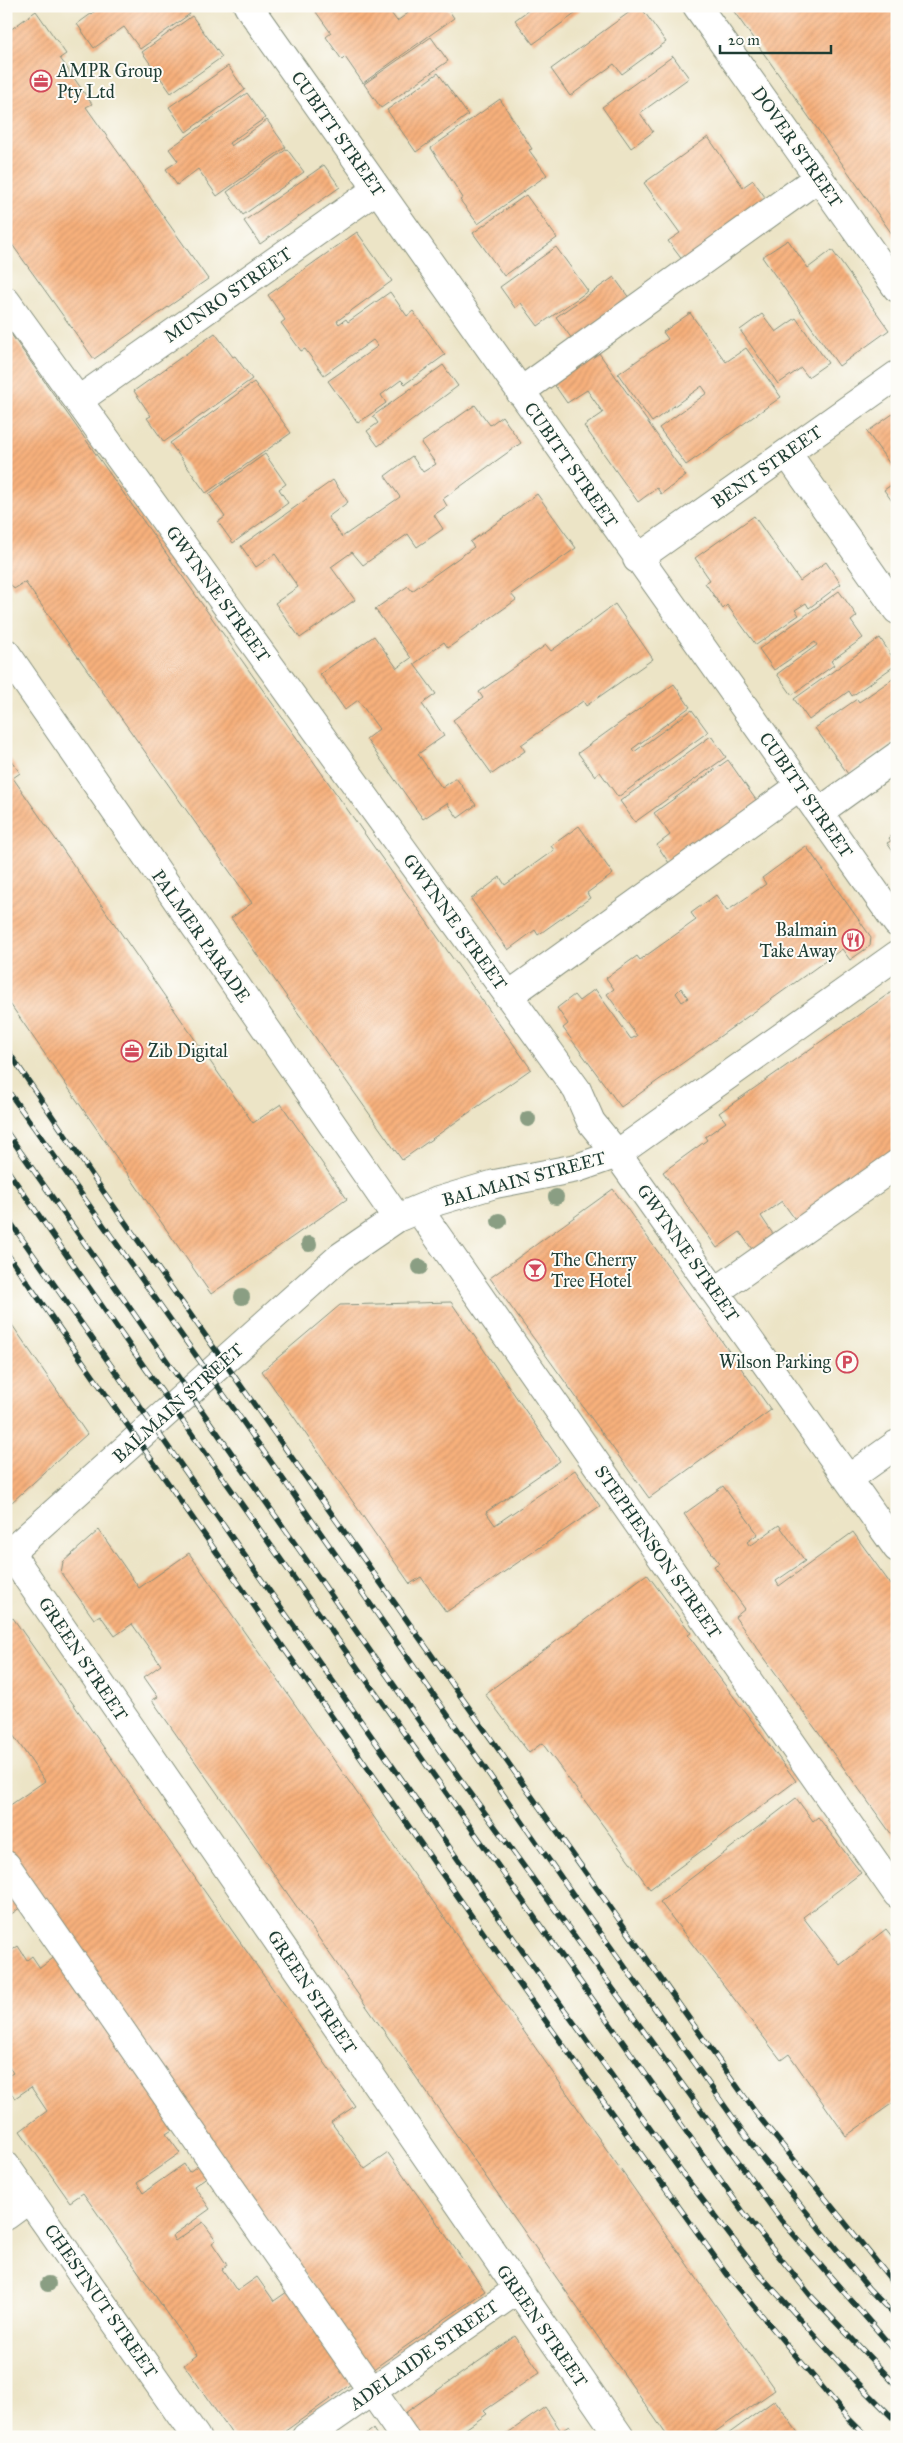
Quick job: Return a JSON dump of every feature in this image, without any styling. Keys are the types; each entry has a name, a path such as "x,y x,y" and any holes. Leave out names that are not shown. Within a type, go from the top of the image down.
{"street":[{"name":"CUBITT STREET","path":"248,6 637,559 897,923"},
{"name":"DOVER STREET","path":"698,6 897,288"},
{"path":"520,392 819,177"},
{"name":"MUNRO STREET","path":"79,400 377,189"},
{"name":"GWYNNE STREET","path":"6,301 577,1090 591,1122 617,1154 897,1548"},
{"name":"BENT STREET","path":"637,559 897,376"},
{"path":"787,453 897,610"},
{"name":"PALMER PARADE","path":"6,654 408,1214"},
{"path":"819,812 897,756"},
{"path":"508,996 800,786"},
{"name":"BALMAIN STREET","path":"8,1552 340,1258 408,1214 438,1201 495,1184 578,1168 617,1154 897,954"},
{"path":"715,1292 897,1164"},
{"name":"STEPHENSON STREET","path":"408,1214 897,1894"},
{"path":"848,1480 897,1444"},
{"name":"GREEN STREET","path":"8,1552 620,2437"},
{"path":"6,1865 404,2437"},
{"name":"CHESTNUT STREET","path":"6,2166 196,2437"},
{"path":"6,2216 29,2199"},
{"name":"ADELAIDE STREET","path":"306,2437 517,2290"}],"building":[{"path":"102,6 185,6 190,14 140,49 124,27 94,48 77,24"},
{"path":"324,6 386,6 397,21 418,6 446,6 454,18 363,83 345,57 342,60 326,37 331,33 316,12"},
{"path":"534,6 586,6 533,44 515,20"},
{"path":"640,6 666,42 622,74 614,64 570,96 551,69"},
{"path":"730,6 897,6 897,241"},
{"path":"36,11 66,54 60,58 92,104 86,107 208,279 94,359 6,236 6,33"},
{"path":"192,16 222,57 171,93 142,52"},
{"path":"431,37 448,61 381,108 364,84"},
{"path":"673,56 689,78 640,113 653,132 631,148 602,107"},
{"path":"228,66 245,90 186,132 169,107"},
{"path":"438,73 468,115 416,152 387,110"},
{"path":"247,93 265,118 229,143 231,146 267,120 286,147 217,196 198,169 177,185 166,169 178,161 169,149"},
{"path":"500,99 532,149 529,150 547,175 478,224 460,200 463,198 431,148"},
{"path":"708,137 743,187 753,180 770,204 686,265 668,241 680,233 644,183"},
{"path":"287,149 304,172 243,215 227,192"},
{"path":"324,165 340,187 260,244 244,221"},
{"path":"526,195 557,238 504,276 473,233"},
{"path":"357,232 392,281 337,321 339,324 346,319 348,322 390,292 407,316 413,311 445,355 405,384 401,380 381,395 386,403 358,423 328,381 378,346 373,340 324,375 305,349 301,351 281,323 285,320 268,295"},
{"path":"788,240 808,268 832,250 889,330 839,366 762,257"},
{"path":"556,247 588,291 538,326 521,303 515,308 500,287"},
{"path":"614,277 632,302 575,343 556,317"},
{"path":"690,313 726,362 746,348 781,397 686,465 659,428 707,393 702,386 652,422 618,374 668,339 663,332"},
{"path":"762,314 776,332 796,318 828,363 808,377 801,368 778,384 740,330"},
{"path":"6,327 531,1069 402,1160 231,918 252,903 25,582 14,589 6,578"},
{"path":"215,333 252,379 164,442 147,418 151,416 134,391"},
{"path":"594,346 686,476 661,494 657,488 638,502 584,426 603,413 587,390 567,403 549,377"},
{"path":"443,365 458,386 378,446 367,431 378,423 373,416"},
{"path":"254,382 291,433 206,493 170,443"},
{"path":"475,405 490,425 502,416 521,443 443,499 447,506 434,515 443,529 417,547 408,534 363,565 352,552 331,567 355,600 300,638 275,603 298,587 275,554 256,567 241,546 333,480 348,502 328,517 342,537 400,497 385,476 412,456 423,472 436,464 421,443"},
{"path":"897,411 897,474 867,432"},
{"path":"265,454 286,484 279,489 288,503 233,543 218,522 225,517 209,494"},
{"path":"897,481 897,508 884,490"},
{"path":"537,494 576,548 511,594 516,600 448,648 444,642 414,664 436,694 422,704 444,736 418,754 442,788 456,778 476,805 458,818 447,803 423,819 366,739 379,729 358,700 345,710 320,674 374,636 397,668 411,658 375,609 408,586 412,591 474,547 470,542"},
{"path":"754,516 800,581 826,562 841,584 809,608 806,603 795,610 799,615 756,645 727,605 723,609 705,583 710,580 695,558"},
{"path":"839,591 857,616 851,621 863,638 831,661 834,665 792,695 777,674 817,645 815,642 774,670 759,649"},
{"path":"615,604 653,659 586,706 583,701 521,745 525,751 492,774 453,720 483,698 479,692 546,645 551,651"},
{"path":"880,638 897,664 852,696 849,691 809,720 794,699"},
{"path":"897,676 897,739 848,774 815,728 857,699 859,702"},
{"path":"674,684 690,707 632,749 634,752 692,710 708,732 618,797 600,772 595,776 578,753"},
{"path":"711,736 726,757 635,822 620,801"},
{"path":"6,753 20,773 13,778 253,1123 281,1104 347,1199 211,1294 6,998"},
{"path":"728,760 761,807 673,869 657,845 670,835 654,813"},
{"path":"579,826 613,874 587,893 590,898 538,935 535,930 508,950 471,899 500,877 505,885 554,850 551,846"},
{"path":"897,832 897,857 887,843 891,841 889,838"},
{"path":"806,846 871,937 870,946 850,960 842,949 621,1107 563,1028 568,1024 557,1008 574,995 579,1001 595,989 631,1039 637,1036 607,994 614,989 606,978 637,956 640,960 696,920 691,913 716,895 727,911 766,884 762,878","holes":["681,988 688,998 682,1002 676,993"]},
{"path":"897,988 897,1156 799,1225 782,1201 761,1216 777,1240 756,1255 740,1232 717,1248 663,1172 707,1140 705,1137 726,1122 719,1113"},
{"path":"613,1189 771,1410 649,1498 490,1278"},
{"path":"451,1302 560,1461 486,1512 495,1525 575,1470 600,1506 446,1612 421,1577 410,1584 262,1371 340,1305"},
{"path":"6,1316 87,1434 12,1502 6,1493"},
{"path":"723,1486 758,1534 747,1542 750,1546 779,1525 805,1561 776,1581 779,1586 853,1532 897,1593 897,1842 735,1617 745,1609 714,1566 719,1563 684,1514"},
{"path":"99,1530 139,1588 189,1553 775,2390 708,2437 668,2437 152,1700 158,1697 144,1677 161,1665 132,1624 115,1636 100,1615 94,1619 61,1573 63,1562"},
{"path":"647,1574 691,1633 688,1635 796,1781 650,1889 542,1743 529,1753 485,1694"},
{"path":"13,1618 355,2106 331,2122 365,2169 388,2153 485,2291 372,2370 6,1847 6,1808 45,1781 6,1725 6,1623"},
{"path":"796,1798 813,1821 818,1817 861,1873 803,1917 840,1965 886,1929 897,1943 897,2100 846,2136 789,2054 781,2060 660,1902"},
{"path":"20,1897 25,1904 6,1918 6,1901 9,1905"},
{"path":"18,1946 27,1960 32,1956 40,1968 60,1953 180,2125 166,2134 180,2153 137,2183 143,2193 184,2164 189,2172 207,2159 215,2171 194,2186 210,2209 172,2236 175,2241 203,2222 216,2240 212,2243 227,2265 222,2269 237,2291 257,2277 274,2301 294,2287 358,2379 277,2437 234,2437 184,2365 197,2355 83,2193 70,2202 20,2131 47,2111 31,2087 15,2098 6,2086 6,2077 13,2073 6,2063 6,1951 8,1953"},
{"path":"515,2336 540,2372 484,2411 487,2414 454,2437 418,2437 402,2415"},
{"path":"775,2400 801,2437 724,2437"},
{"path":"545,2407 561,2431 569,2426 577,2437 502,2437"},
{"path":"373,2429 378,2437 362,2437"}],"railway":[{"path":"6,1048 103,1191 756,2113 897,2287"},
{"path":"6,1088 241,1419 572,1893 759,2154 869,2289 897,2318"},
{"path":"6,1131 445,1758 781,2220 897,2353"},
{"path":"6,1168 143,1365 744,2213 811,2296 897,2386"},
{"path":"6,1216 528,1959 682,2173 762,2277 856,2381 897,2422"},
{"path":"6,1252 520,1985 727,2274 850,2420 867,2437"}],"place":[{"name":"AMPR Group Pty Ltd","path":"41,81"},
{"name":"Balmain Take Away","path":"853,940"},
{"name":"Zib Digital","path":"132,1051"},
{"name":"The Cherry Tree Hotel","path":"535,1270"},
{"name":"Wilson Parking","path":"847,1362"}]}
